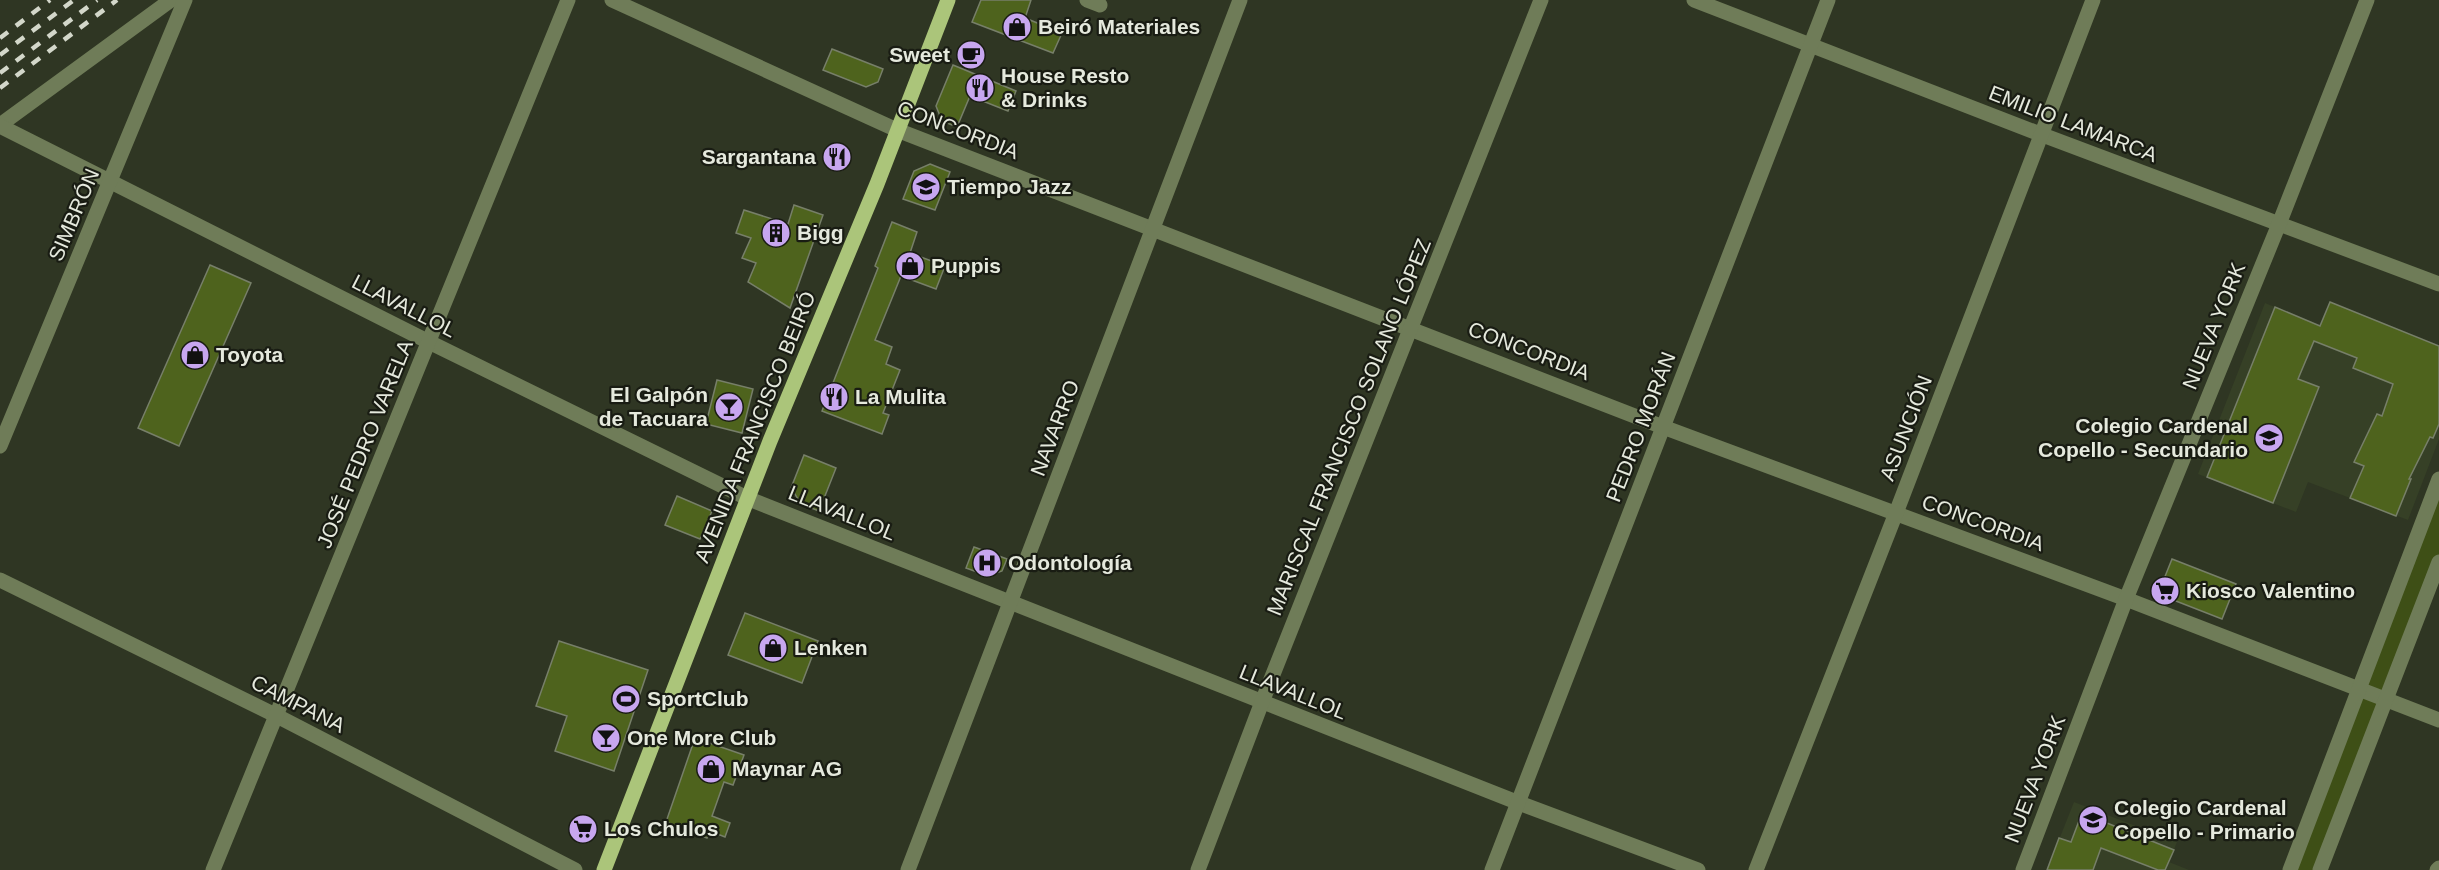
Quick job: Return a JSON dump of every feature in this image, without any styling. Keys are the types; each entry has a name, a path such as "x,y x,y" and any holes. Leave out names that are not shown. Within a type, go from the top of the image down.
{"main road":[{"name":"AVENIDA FRANCISCO BEIRÓ","path":"604,870 948,0"}],"street":[{"path":"0,126 171,0"},
{"name":"SIMBRÓN","path":"0,446 185,0"},
{"name":"JOSÉ PEDRO VARELA","path":"213,870 568,0"},
{"name":"CONCORDIA","path":"612,0 897,130 1663,426 2359,687 2439,720"},
{"name":"NAVARRO","path":"908,870 1012,603 1240,0"},
{"name":"MARISCAL FRANCISCO SOLANO LÓPEZ","path":"1198,870 1262,702 1541,0"},
{"name":"EMILIO LAMARCA","path":"1694,0 2040,134 2439,284"},
{"name":"PEDRO MORÁN","path":"1492,870 1828,0"},
{"name":"ASUNCIÓN","path":"1756,870 2093,0"},
{"name":"NUEVA YORK","path":"2023,870 2126,599 2367,0"},
{"name":"LLAVALLOL","path":"0,126 429,342 749,499 1519,803 1698,870"},
{"path":"2290,870 2439,479"},
{"path":"2320,870 2439,562"},
{"name":"CAMPANA","path":"0,580 277,716 575,870"}],"shaded area":[{"name":"Colegio Cardenal Copello - Secundario","path":"2330,302 2439,346 2439,439 2408,520 2308,482 2296,512 2198,474 2265,303 2320,326"},
{"name":"Colegio Cardenal Copello - Primario","path":"2074,802 2177,842 2169,862 2189,870 2047,870"}],"green space":[{"path":"2439,479 2439,562 2320,870 2290,870"}],"building":[{"name":"Beiró Materiales","path":"981,0 1031,0 1025,18 1062,33 1053,53 972,22"},
{"path":"832,49 883,69 878,82 866,87 823,70"},
{"name":"House Resto & Drinks","path":"953,65 1016,91 1008,111 970,96 957,127 942,121 936,106"},
{"name":"Tiempo Jazz","path":"930,164 950,172 935,210 903,199 914,171"},
{"path":"794,205 823,215 790,308 748,282 756,263 742,258 751,238 736,233 744,210 788,224"},
{"path":"892,222 917,232 910,253 945,266 936,289 901,276 875,340 892,347 886,364 900,370 883,413 889,415 882,434 822,411 878,268 875,266"},
{"name":"Toyota","path":"210,265 251,283 179,446 138,428"},
{"name":"Colegio Cardenal Copello - Secundario","path":"2330,302 2439,346 2439,424 2409,479 2411,479 2396,516 2350,498 2364,466 2354,462 2377,414 2382,416 2393,384 2353,368 2357,358 2314,341 2298,379 2319,387 2273,503 2207,477 2275,307 2320,326"},
{"name":"El Galpón de Tacuara","path":"717,380 753,389 742,433 706,424"},
{"path":"804,455 836,468 819,511 801,504 791,488"},
{"path":"677,496 712,511 700,539 665,525"},
{"name":"Odontología","path":"974,547 1007,559 1002,571 988,576 966,568"},
{"path":"2172,559 2236,584 2222,619 2158,594"},
{"name":"Lenken","path":"745,613 818,641 802,683 728,655"},
{"path":"559,641 648,670 614,771 555,751 567,716 536,706"},
{"path":"695,738 744,755 733,785 724,782 712,816 730,823 725,837 710,831 707,838 666,822"},
{"name":"Colegio Cardenal Copello - Primario","path":"2082,813 2174,850 2165,870 2158,870 2101,848 2093,870 2047,870 2059,838 2071,842"}],"railway":[{"path":"0,38 50,0"},
{"path":"0,55 74,0"},
{"path":"0,73 97,0"},
{"path":"0,88 117,0"}],"place":[{"name":"Beiró Materiales","path":"1017,27"},
{"name":"Sweet","path":"971,55"},
{"name":"House Resto & Drinks","path":"980,88"},
{"name":"Sargantana","path":"837,157"},
{"name":"Tiempo Jazz","path":"926,187"},
{"name":"Bigg","path":"776,233"},
{"name":"Puppis","path":"910,266"},
{"name":"Toyota","path":"195,355"},
{"name":"La Mulita","path":"834,397"},
{"name":"El Galpón de Tacuara","path":"729,407"},
{"name":"Colegio Cardenal Copello - Secundario","path":"2269,438"},
{"name":"Odontología","path":"987,563"},
{"name":"Kiosco Valentino","path":"2165,591"},
{"name":"Lenken","path":"773,648"},
{"name":"SportClub","path":"626,699"},
{"name":"One More Club","path":"606,738"},
{"name":"Maynar AG","path":"711,769"},
{"name":"Colegio Cardenal Copello - Primario","path":"2093,820"},
{"name":"Los Chulos","path":"583,829"}]}
